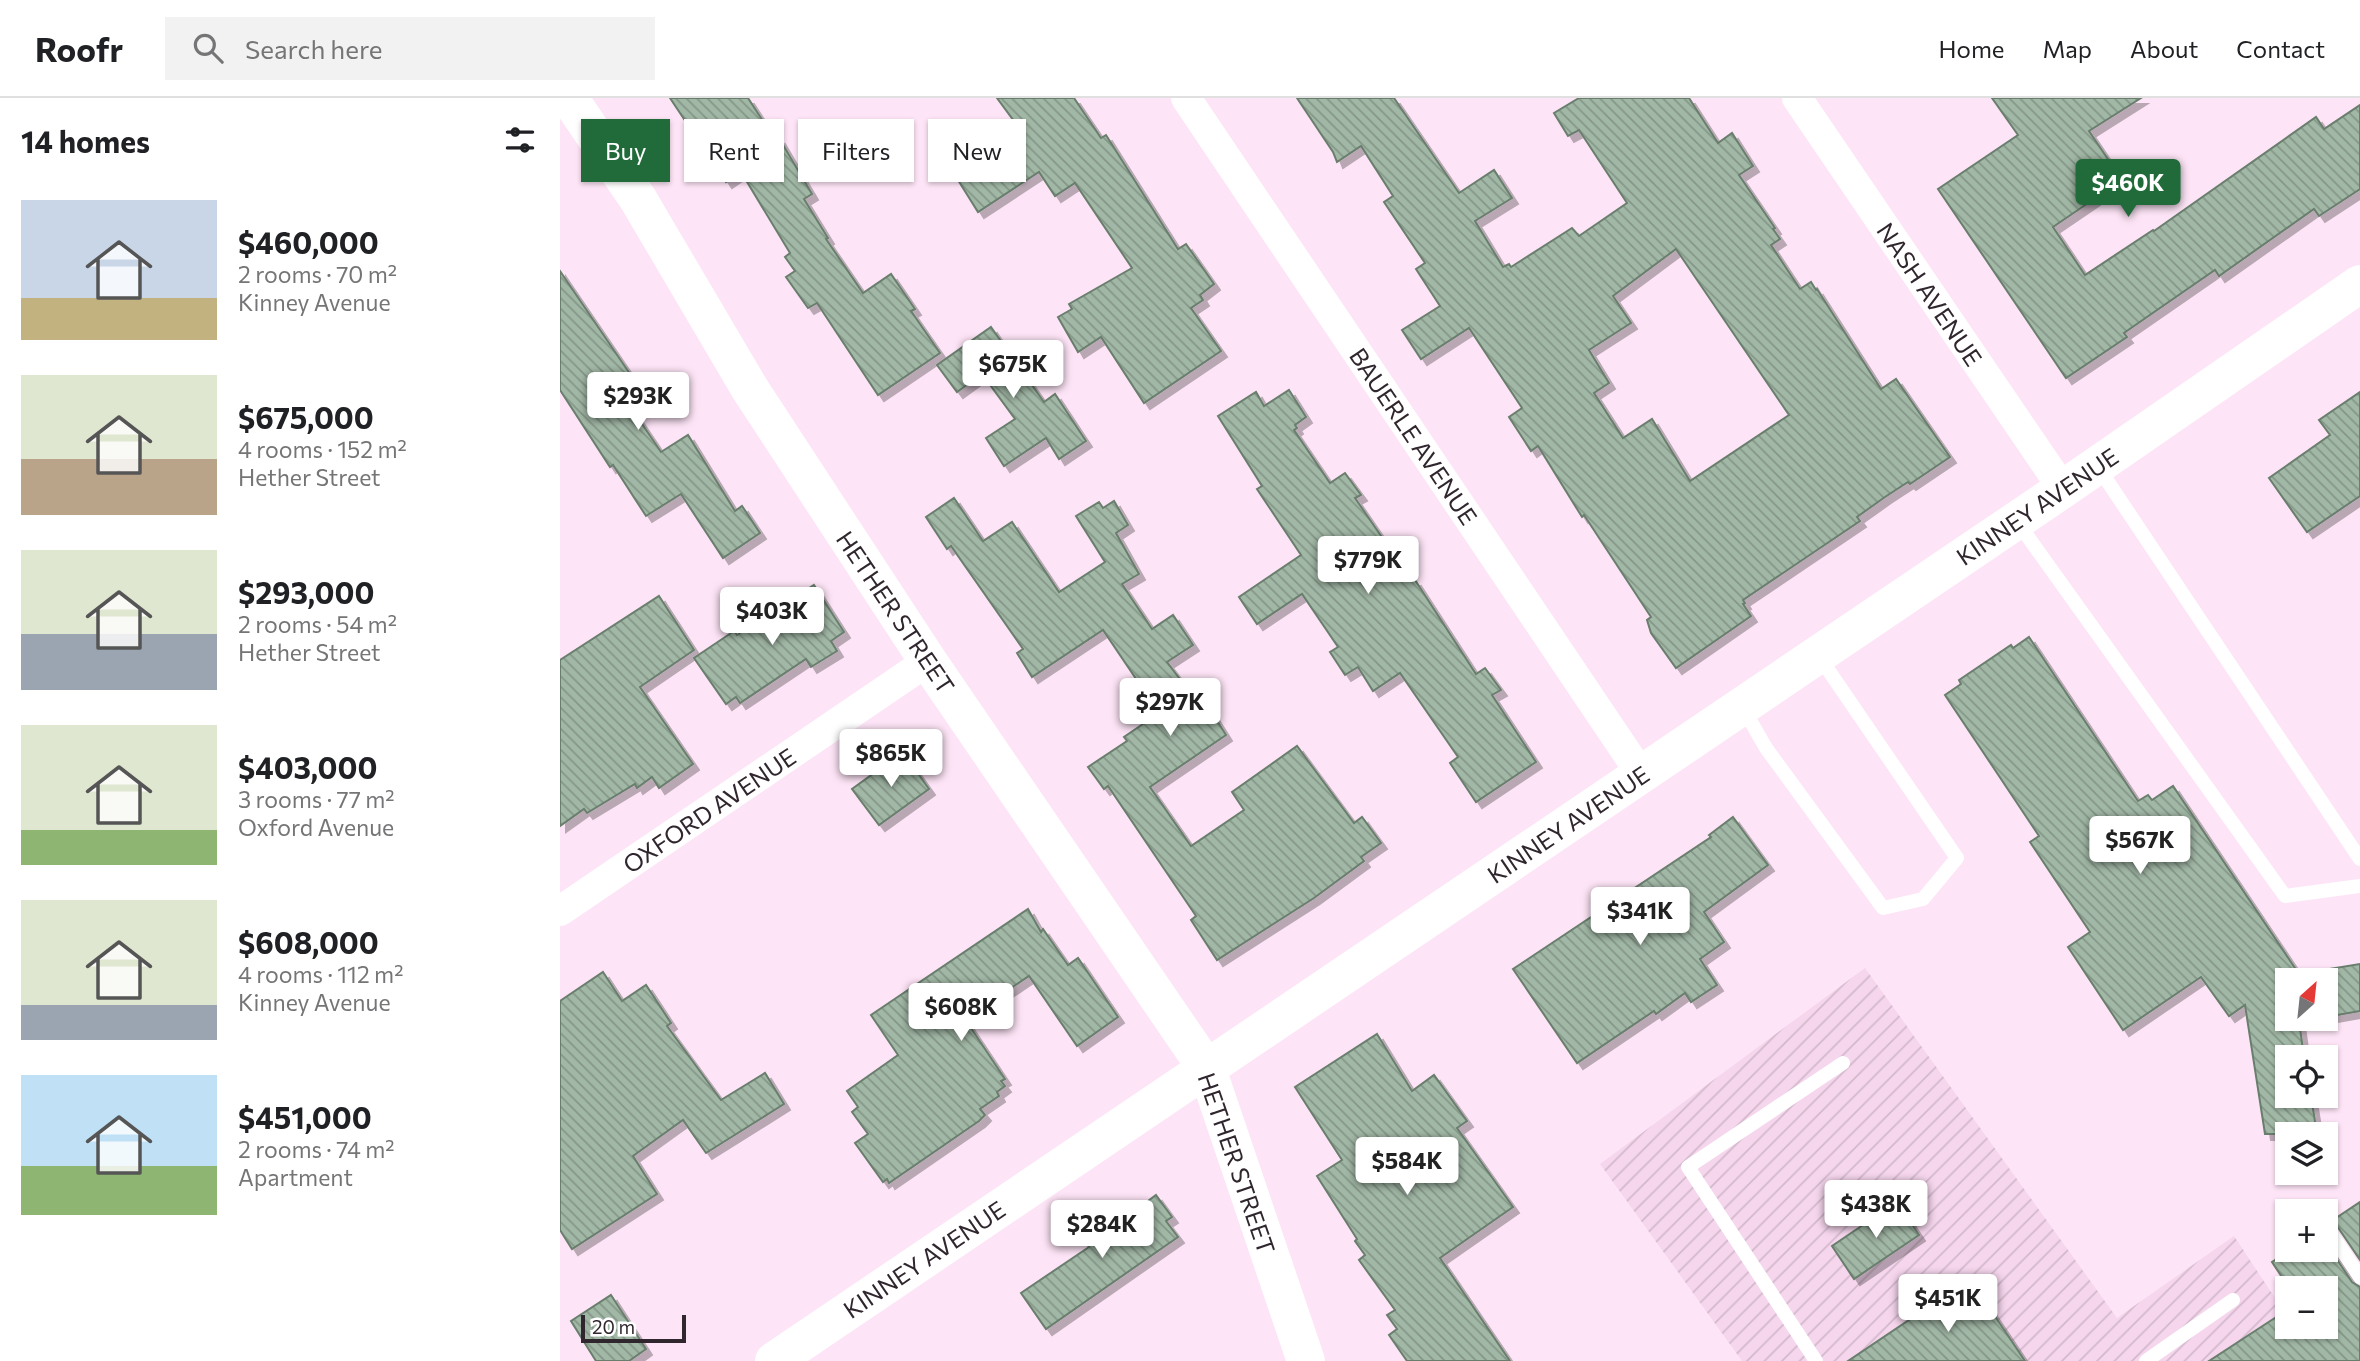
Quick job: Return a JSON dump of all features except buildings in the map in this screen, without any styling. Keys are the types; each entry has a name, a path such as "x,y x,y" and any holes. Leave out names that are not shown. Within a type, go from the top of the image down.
{"street":[{"name":"HETHER STREET","path":"569,98 638,199 750,389 928,660 1207,1069 1306,1361"},
{"name":"BAUERLE AVENUE","path":"1186,98 1642,774"},
{"name":"NASH AVENUE","path":"1797,98 2063,489"},
{"name":"KINNEY AVENUE","path":"774,1361 2097,466 2360,284"},
{"name":"OXFORD AVENUE","path":"560,911 928,660"}],"lane":[{"path":"2097,466 2360,859"},
{"path":"2016,521 2285,896 2360,886"},
{"path":"1742,706 1766,748 1882,908 1923,899 1957,859 1818,655"},
{"path":"1816,1361 1688,1167 1843,1063"},
{"path":"2338,1244 2360,1277"},
{"path":"2146,1361 2233,1300"}],"shaded area":[{"path":"1865,968 2117,1318 2234,1236 2275,1298 2275,1339 2298,1339 2317,1361 1742,1361 1600,1164"}]}
